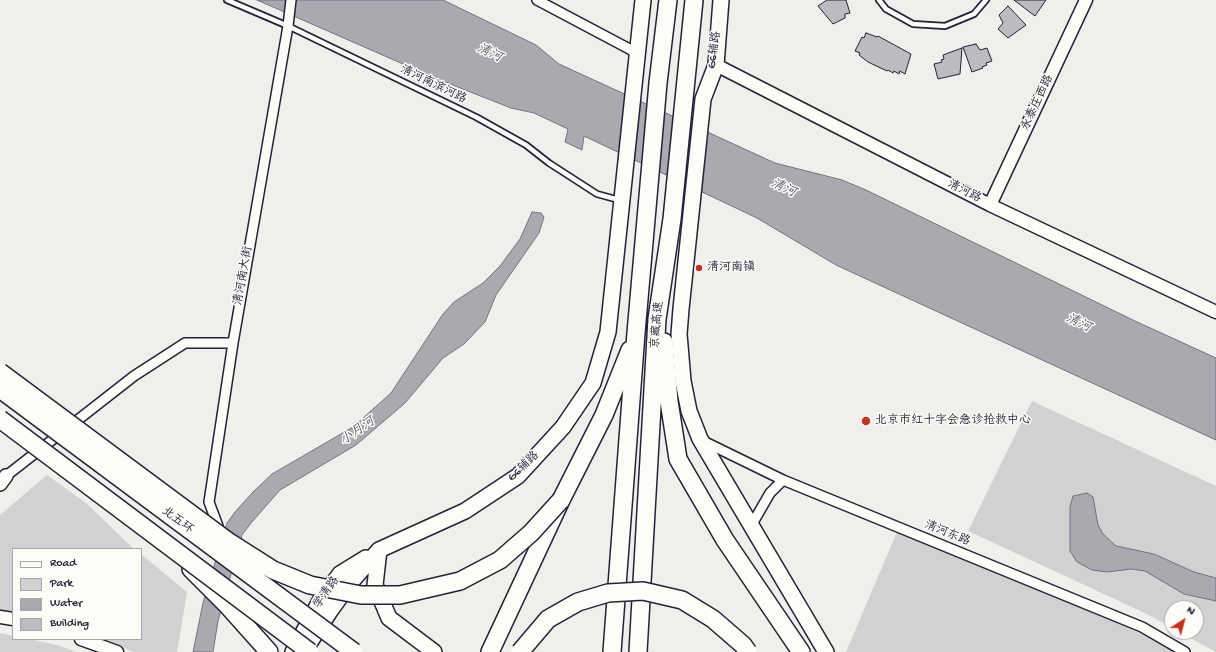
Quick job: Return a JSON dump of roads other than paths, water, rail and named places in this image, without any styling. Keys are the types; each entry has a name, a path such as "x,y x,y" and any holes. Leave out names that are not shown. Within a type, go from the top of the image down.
{"highway":[{"name":"京藏高速","path":"612,652 636,333 658,83 668,0"},
{"name":"京藏高速","path":"638,652 657,319 672,219 694,0"},
{"path":"657,319 665,343 669,401 678,459 725,540 764,600 801,652"},
{"path":"490,652 561,500 604,414 636,333"},
{"path":"0,372 229,542 273,570 310,585 361,595 400,595 460,581 500,560 531,533 561,500"},
{"name":"北五环","path":"0,389 354,652"},
{"name":"北五环","path":"0,419 310,652"},
{"path":"160,539 228,606 269,652"},
{"path":"520,652 548,618 578,602 608,593 644,591 682,600 713,619 743,645 748,652"},
{"path":"764,600 789,652"}],"main road":[{"path":"637,53 643,0"},
{"name":"G6辅路","path":"700,439 689,411 683,381 679,334 703,99 716,65 721,0"},
{"name":"G6辅路","path":"306,652 310,642 330,611 351,582 379,550 465,511 518,476 563,427 593,383 608,332 623,201 637,53"},
{"path":"700,439 826,652"},
{"path":"379,550 375,585 389,618 434,652"},
{"name":"学清路","path":"294,652 320,601 340,574 379,550"}],"street":[{"name":"清河南大街","path":"218,526 209,502 232,343 288,26 291,0"},
{"path":"537,0 637,53"},
{"name":"永泰庄西路","path":"990,205 1086,0"},
{"name":"清河路","path":"716,65 990,205 1216,312"},
{"path":"2,480 134,376 185,343 232,343"},
{"name":"清河东路","path":"700,439 783,480 1142,627 1185,652"},
{"path":"751,526 770,493 783,480"},
{"path":"0,617 12,620"},
{"path":"84,640 117,652"}],"lane":[{"name":"清河南滨河路","path":"227,0 288,26 482,120 526,145 549,163 597,194 623,201"},
{"path":"879,0 886,9 913,24 945,26 974,14 986,0"}],"water":[{"name":"清河","path":"257,0 443,0 536,45 559,64 775,163 842,180 866,190 1135,321 1216,358 1216,440 836,265 757,218 584,136 582,150 565,142 568,129 534,113 511,108 435,78"},
{"name":"小月河","path":"532,212 541,213 544,217 539,233 496,295 485,322 464,344 443,358 405,403 356,445 280,490 251,523 242,535 218,621 213,652 193,652 203,603 227,523 235,512 272,474 353,427 391,393 443,314 454,302 483,283 500,266 520,239"},
{"path":"1087,493 1093,497 1098,525 1103,534 1116,546 1154,554 1194,572 1216,578 1216,601 1184,594 1145,571 1131,569 1107,572 1092,570 1077,562 1070,551 1070,507 1073,496"}],"place":[{"name":"清河南镇","path":"699,268"},
{"name":"北京市红十字会急诊抢救中心","path":"866,421"}]}
